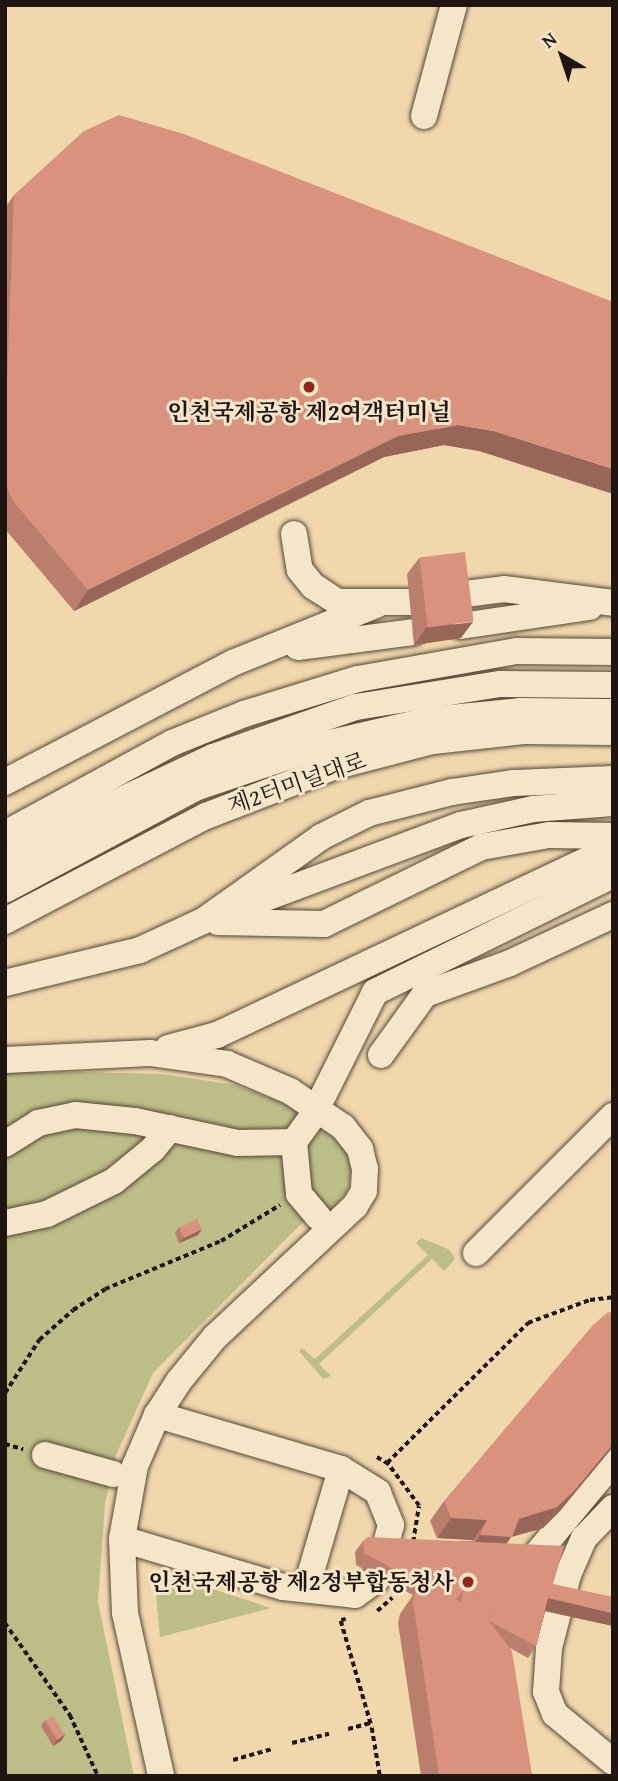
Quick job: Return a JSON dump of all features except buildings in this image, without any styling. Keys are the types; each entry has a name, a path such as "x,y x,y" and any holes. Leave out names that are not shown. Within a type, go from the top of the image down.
{"street":[{"path":"424,116 454,5"},
{"path":"294,534 300,570 313,586 338,602 376,605 410,602"},
{"path":"457,595 504,589 613,603"},
{"path":"461,626 613,603"},
{"path":"5,782 235,662 376,605"},
{"path":"235,662 310,645 413,632"},
{"path":"5,834 172,743 244,713 358,679 517,651 613,652"},
{"path":"5,863 98,810 214,757 356,707 500,684 613,685"},
{"path":"5,890 195,788 326,744 430,720 520,711 613,712"},
{"name":"제2터미널대로","path":"5,921 206,816 333,767 433,741 523,731 613,732"},
{"path":"203,922 321,837 369,813 452,792 514,783 613,779"},
{"path":"5,983 140,950 203,922 461,825 533,809 613,803"},
{"path":"203,922 324,924 481,847 549,835 613,836"},
{"path":"150,1053 217,1035 613,848"},
{"path":"318,1217 299,1194 294,1142 317,1107 375,992 613,875"},
{"path":"381,1055 425,994 510,962 613,915"},
{"path":"5,1060 150,1053 227,1064 270,1080 343,1127 360,1149 365,1169 364,1191 355,1206 215,1337 157,1415 135,1466 122,1539 125,1613 161,1776"},
{"path":"5,1144 38,1123 75,1115 170,1128 238,1143 294,1142"},
{"path":"475,1253 613,1116"},
{"path":"8,1217 47,1214 114,1181 153,1149 170,1128"},
{"path":"122,1539 306,1589 355,1595 376,1580 391,1525 378,1492 341,1469 157,1415"},
{"path":"45,1455 113,1474"},
{"path":"536,1555 613,1462"},
{"path":"306,1589 341,1469"},
{"path":"613,1508 584,1538 568,1575 549,1648 546,1692 555,1714 613,1762"}],"path":[{"path":"5,1393 39,1340 73,1310 106,1289 221,1241 299,1194"},
{"path":"387,1463 528,1323 590,1300 613,1297"},
{"path":"377,1457 387,1463 419,1506 418,1529 410,1553"},
{"path":"365,1616 387,1606 396,1590"},
{"path":"331,1619 352,1618"},
{"path":"341,1620 370,1723 380,1776"},
{"path":"5,1623 70,1716 99,1776"},
{"path":"348,1729 370,1723"},
{"path":"292,1744 330,1734"},
{"path":"233,1760 272,1749"}],"green space":[{"path":"5,1073 162,1074 235,1085 286,1104 338,1141 353,1163 348,1191 330,1212 302,1223 153,1373 116,1455 105,1504 98,1602 134,1776 5,1776"},
{"path":"421,1238 450,1250 455,1259 444,1271 432,1259 319,1364 331,1376 323,1379 299,1351 302,1348 315,1359 428,1255 416,1243"},
{"path":"181,1581 195,1583 271,1608 160,1637 156,1595"}],"place":[{"name":"인천국제공항 제2여객터미널","path":"309,387"},
{"name":"인천국제공항 제2정부합동청사","path":"468,1582"}]}
